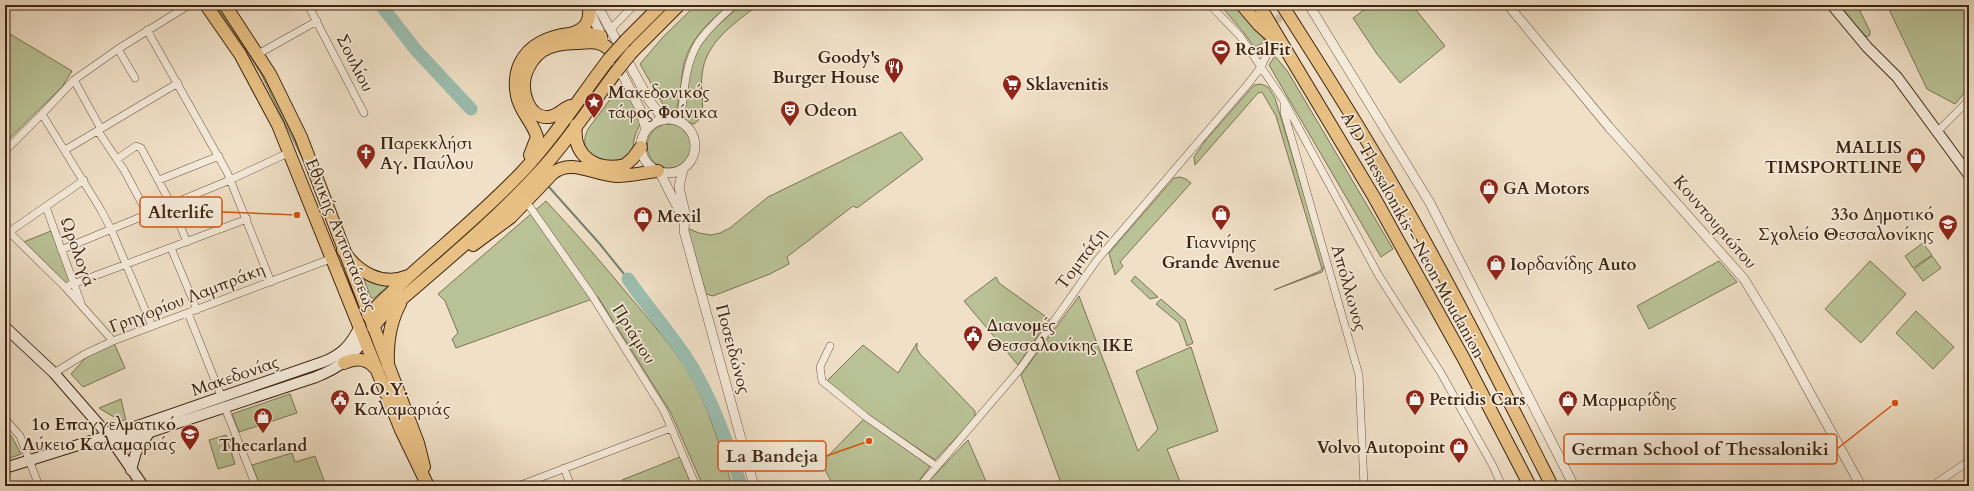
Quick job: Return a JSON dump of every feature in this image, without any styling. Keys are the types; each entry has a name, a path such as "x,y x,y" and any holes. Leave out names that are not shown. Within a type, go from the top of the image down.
{"main road":[{"name":"Εθνικής Αντιστάσεως","path":"206,5 249,69 278,125 375,368 408,446 428,486"},
{"name":"Εθνικής Αντιστάσεως","path":"225,5 270,74 301,137 372,327 418,443 428,486"},
{"path":"359,328 368,314 478,215 526,168 575,104 609,54 626,40 661,5"},
{"path":"344,363 353,354 372,327 515,198 552,158 632,52 679,5"},
{"path":"1242,5 1259,25 1284,47"},
{"name":"A/D Thessalonikis - Neon Moudanion","path":"1259,5 1343,143 1420,278 1530,486"},
{"name":"A/D Thessalonikis - Neon Moudanion","path":"1282,5 1336,89 1398,194 1471,325 1552,486"},
{"path":"1832,5 1867,47 1897,77 1969,175"},
{"path":"571,33 586,25 591,6"},
{"path":"526,168 538,137 518,100 516,85 519,68 528,53 542,41 560,34 571,33 602,36"},
{"path":"602,36 602,44 609,54"},
{"path":"575,104 565,108 555,116 544,118 536,115 529,107 527,101 525,91 526,74 536,57 543,51 561,44 602,36"},
{"path":"577,124 576,139 579,151 584,157 599,165 625,165 633,158 641,147"},
{"path":"432,272 499,227 560,169 576,167 600,174 617,176 658,171"},
{"path":"343,250 360,269 374,277 397,279 414,272"},
{"path":"388,366 389,330 397,310 405,296"},
{"path":"5,327 54,373 108,435 143,486"},
{"name":"Μακεδονίας","path":"108,435 132,438 336,357 349,345 359,328"},
{"path":"344,363 360,360 370,362 375,368"},
{"name":"Μακεδονίας","path":"5,468 108,435 316,377 344,363"},
{"path":"131,470 139,446 148,432"}],"street":[{"path":"5,151 74,80 146,30 189,5"},
{"name":"Σουλίου","path":"308,5 364,113"},
{"path":"602,36 634,5"},
{"path":"680,123 688,71 695,49 709,29 734,5"},
{"path":"1210,5 1240,36 1284,101 1379,276 1441,373 1493,466 1502,486"},
{"path":"1309,5 1430,203 1574,486"},
{"name":"Κουντουριώτου","path":"1508,5 1604,121 1744,279 1778,335 1861,486"},
{"path":"591,6 602,36 664,120"},
{"path":"258,54 317,21"},
{"path":"146,30 219,156 247,219 271,282"},
{"path":"118,49 135,78"},
{"name":"Τομπάζη","path":"920,486 1020,369 1097,260 1261,67 1268,52"},
{"path":"609,54 640,109 646,130"},
{"path":"74,80 99,130 117,159 146,213"},
{"path":"65,150 178,83"},
{"path":"1938,131 1969,100"},
{"name":"Απόλλωνος","path":"1284,101 1284,112 1359,375 1364,486"},
{"path":"42,114 84,180 111,229 152,326"},
{"path":"658,171 671,172 683,169 692,159 694,147 689,131 680,123 664,120 654,123 646,130 642,138 641,147 647,163 658,171 685,219"},
{"path":"117,159 139,146 171,204 186,242"},
{"path":"61,250 146,213 230,180 290,152"},
{"path":"159,180 219,156"},
{"name":"Ποσειδώνος","path":"683,169 679,187 685,219 684,231 754,486"},
{"path":"84,180 46,207 7,230 64,287 113,341"},
{"name":"Ωρολογά","path":"46,207 82,308"},
{"name":"Πριάμου","path":"530,207 591,294 660,405 696,486"},
{"path":"64,287 247,219"},
{"path":"171,248 197,310"},
{"name":"Γρηγορίου Λαμπράκη","path":"54,373 85,354 113,341 332,258"},
{"path":"188,313 256,486"},
{"path":"830,346 820,367 822,381 866,417 936,466"},
{"path":"5,419 20,436 39,486"},
{"path":"518,486 671,428"},
{"path":"1932,486 1969,461"},
{"path":"564,468 571,486"}],"green space":[{"path":"215,5 217,5 243,42 254,61 276,101 286,121 304,162 261,74"},
{"path":"696,5 729,5 700,33 689,49 683,69 678,103 674,111 666,110 640,64 663,37"},
{"path":"741,5 758,5 722,35 709,53 704,63 702,75 703,107 701,118 694,124 690,123 686,120 684,115 688,75 692,63 700,46 706,38 719,24"},
{"path":"1220,5 1236,5 1263,36 1265,42 1254,47"},
{"path":"1365,5 1412,5 1445,46 1400,83 1377,54 1353,18 1367,8"},
{"path":"1839,5 1857,5 1870,31 1870,35 1867,37 1863,34"},
{"path":"1887,5 1969,5 1969,88 1955,104 1927,89"},
{"path":"5,31 72,71 62,87 5,143"},
{"path":"1275,56 1288,72 1393,249 1381,257 1269,65"},
{"path":"623,82 633,100 640,119 640,123 634,138 633,149 627,157 620,160 601,159 593,155 587,148 585,140 588,129"},
{"path":"1261,84 1268,87 1275,98 1325,264 1322,272 1274,290 1322,269 1276,116 1262,92 1258,93 1195,165 1194,157 1205,141 1254,85"},
{"path":"665,124 673,124 685,130 691,142 691,150 685,162 673,168 665,168 653,162 647,150 647,142 653,130"},
{"path":"901,132 923,159 857,208 853,206 787,257 789,264 770,274 713,296 706,294 687,228 699,233 711,235 720,233 730,228 768,197"},
{"path":"1180,177 1191,183 1120,262 1123,266 1115,275 1109,253 1174,178"},
{"path":"546,201 610,272 676,353 689,373 703,400 719,443 732,486 703,486 671,413 598,297 456,348 452,339 458,333 445,301 438,294"},
{"path":"51,231 71,282 64,284 21,243"},
{"path":"1923,243 1932,255 1913,268 1905,256"},
{"path":"1932,256 1941,268 1923,281 1914,269"},
{"path":"1719,261 1737,282 1649,329 1637,306"},
{"path":"1870,261 1906,294 1861,343 1825,309"},
{"path":"1135,276 1158,297 1150,299 1131,281"},
{"path":"996,277 999,283 1049,319 1018,365 964,301"},
{"path":"364,279 390,285 374,298 371,298"},
{"path":"1079,296 1138,451 1158,429 1136,371 1191,347 1218,431 1167,449 1181,484 1178,486 1062,486 1021,375"},
{"path":"1161,299 1185,320 1193,343 1187,346 1179,323 1156,304"},
{"path":"1916,311 1954,347 1933,369 1896,333"},
{"path":"114,343 125,368 83,387 71,374 89,354"},
{"path":"917,343 917,349 921,355 975,411 975,418 935,460 865,413 826,382 863,345 898,373"},
{"path":"290,394 297,413 239,432 232,414"},
{"path":"121,399 126,421 119,420 99,408"},
{"path":"864,419 931,465 915,486 834,486 821,463"},
{"path":"5,429 12,437 21,454 5,460"},
{"path":"226,435 235,464 218,469 209,440"},
{"path":"968,440 988,486 927,486 926,484"},
{"path":"292,453 295,462 315,456 326,486 260,486 252,465"},
{"path":"680,457 692,486 624,486 622,480"}],"waterway":[{"path":"381,5 415,49 471,109"},
{"path":"549,187 599,243 628,279"},
{"path":"628,279 679,346 702,384 721,427 741,486"}],"tunnel":[{"path":"1268,52 1283,5"}],"place":[{"name":"RealFit","path":"1221,66"},
{"name":"Goody's Burger House","path":"894,84"},
{"name":"Sklavenitis","path":"1012,101"},
{"name":"Μακεδονικός τάφος Φοίνικα","path":"594,119"},
{"name":"Odeon","path":"790,127"},
{"name":"Παρεκκλήσι Αγ. Παύλου","path":"366,170"},
{"name":"MALLIS TIMSPORTLINE","path":"1916,174"},
{"name":"GA Motors","path":"1489,205"},
{"name":"Alterlife","path":"297,215"},
{"name":"Γιαννίρης Grande Avenue","path":"1221,231"},
{"name":"Mexil","path":"643,233"},
{"name":"33ο Δημοτικό Σχολείο Θεσσαλονίκης","path":"1948,241"},
{"name":"Ιορδανίδης Auto","path":"1496,281"},
{"name":"Διανομές Θεσσαλονίκης ΙΚΕ","path":"973,352"},
{"name":"German School of Thessaloniki","path":"1895,403"},
{"name":"Δ.Ο.Υ. Καλαμαριάς","path":"340,416"},
{"name":"Petridis Cars","path":"1415,416"},
{"name":"Μαρμαρίδης","path":"1568,417"},
{"name":"Thecarland","path":"263,434"},
{"name":"La Bandeja","path":"869,441"},
{"name":"1ο Επαγγελματικό Λύκειο Καλαμαριάς","path":"190,451"},
{"name":"Volvo Autopoint","path":"1459,464"}]}
